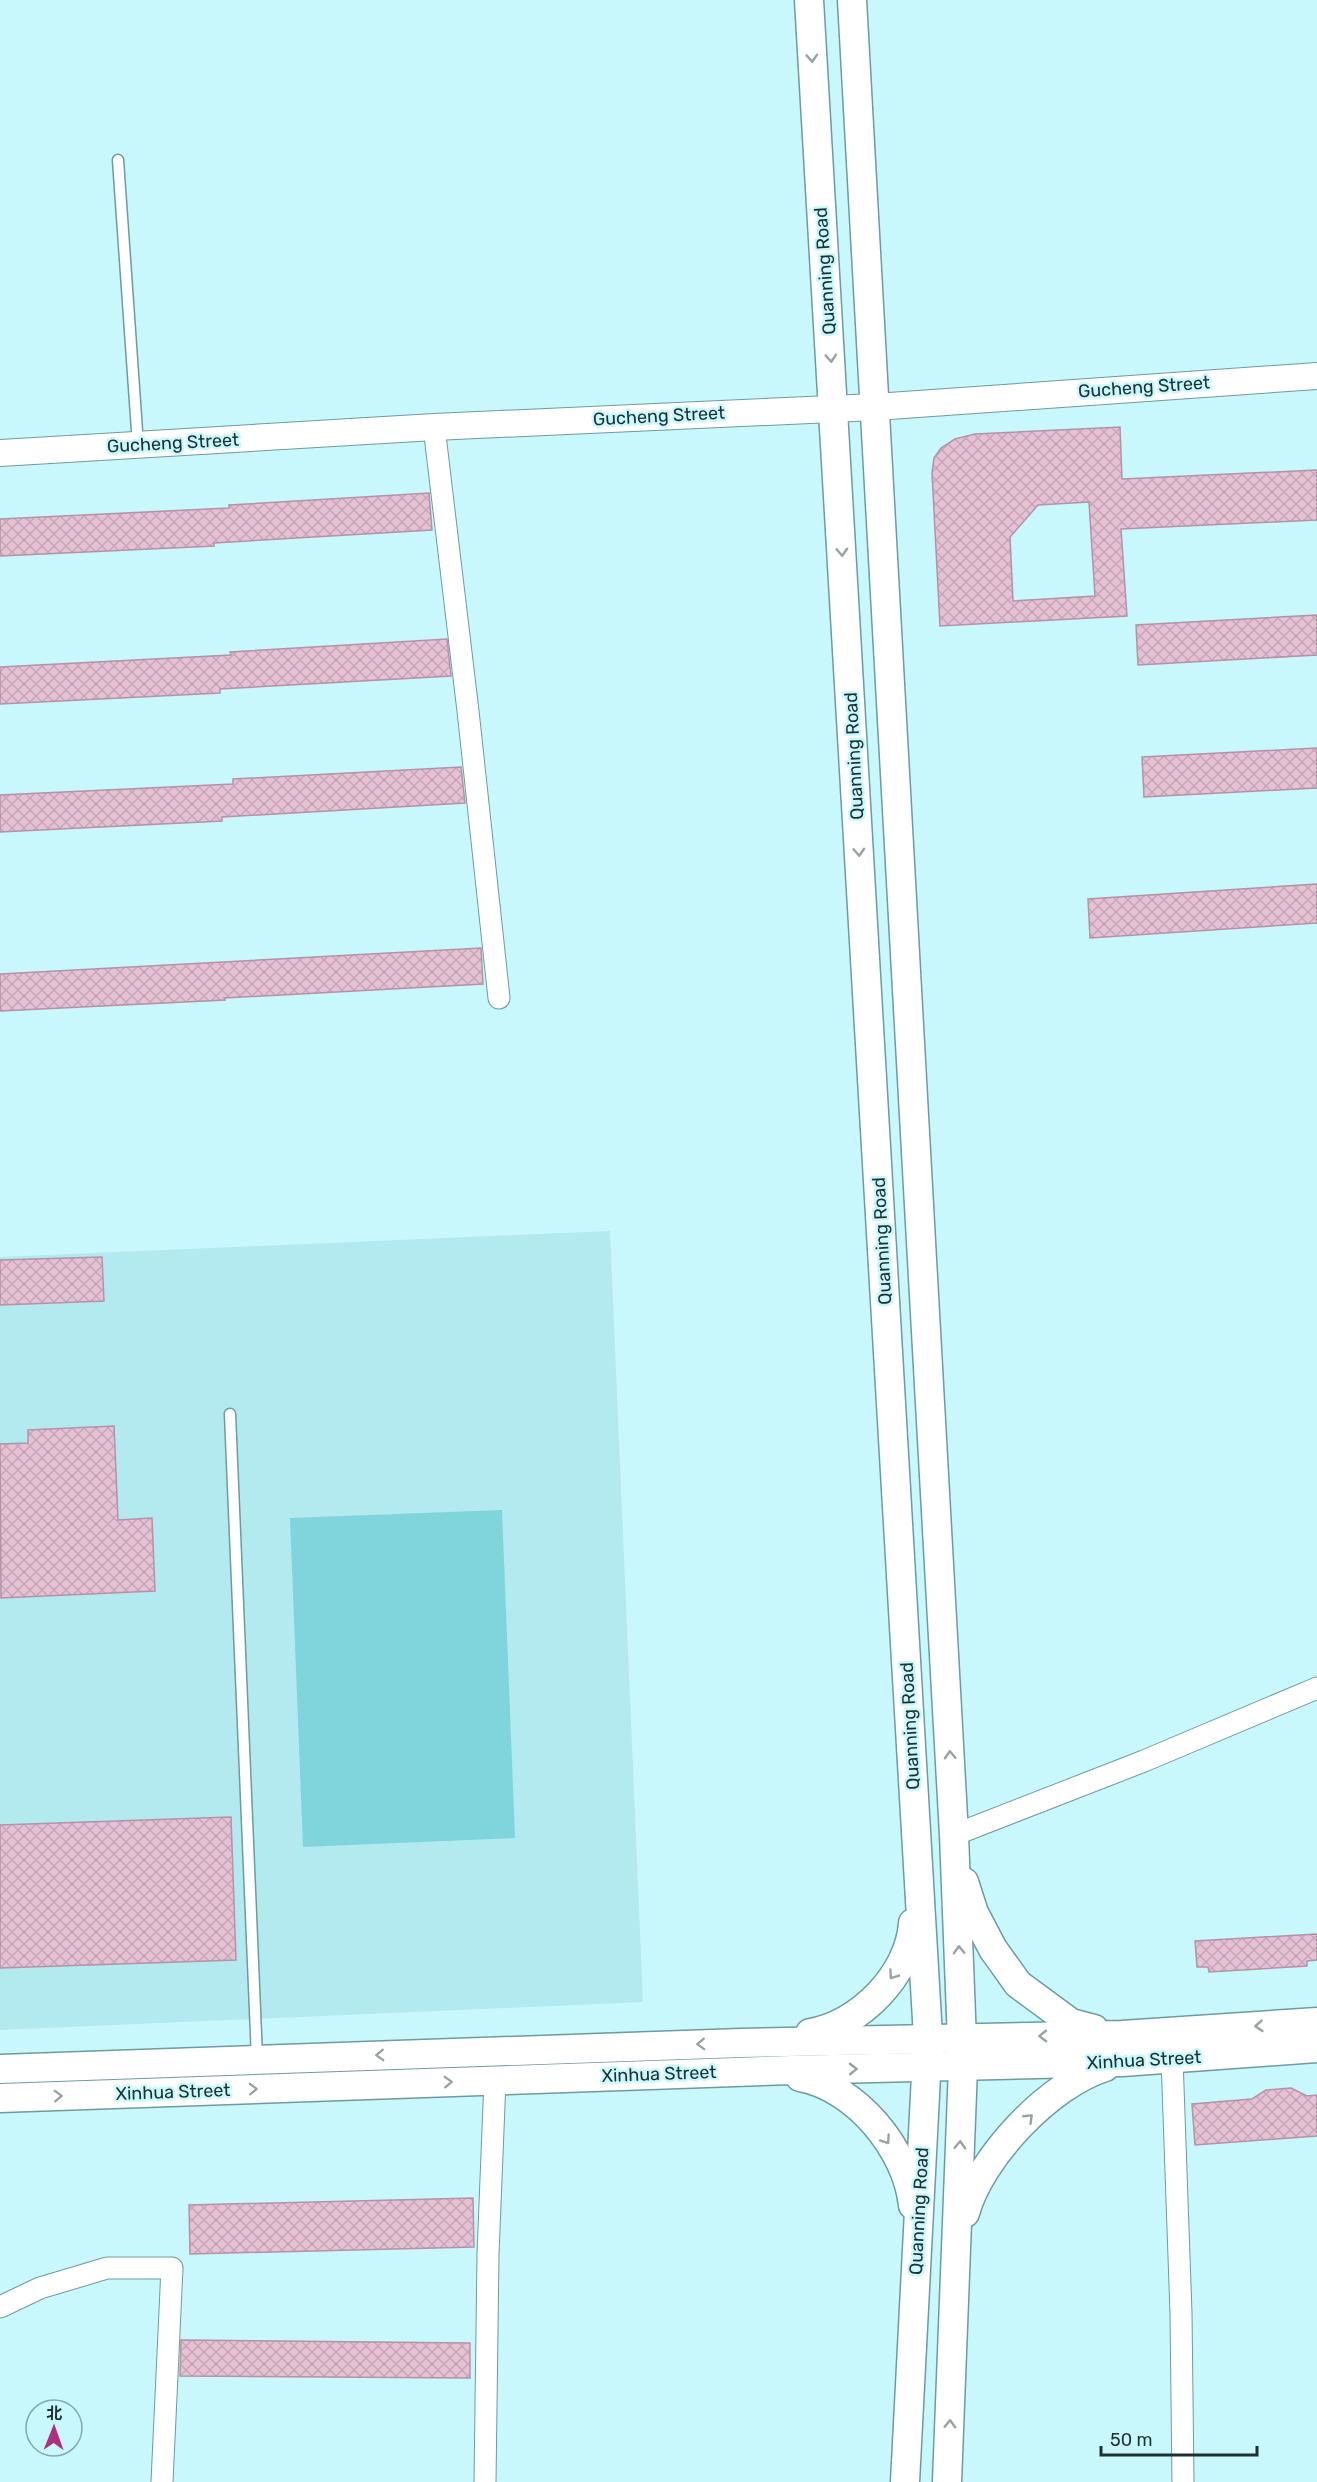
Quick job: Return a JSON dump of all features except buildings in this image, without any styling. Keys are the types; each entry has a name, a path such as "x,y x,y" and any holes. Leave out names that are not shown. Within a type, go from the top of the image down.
{"main road":[{"name":"Quanning Road","path":"809,0 928,2037 905,2482"},
{"name":"Quanning Road","path":"852,0 954,1846 962,2037 963,2067 947,2482"},
{"path":"954,1846 974,1913 993,1949 1018,1984 1071,2023 1122,2049 1060,2091 1028,2118 1000,2150 978,2178 965,2210 956,2259"},
{"path":"741,2043 817,2032 836,2026 858,2012 876,1996 894,1976 913,1932 917,1858"},
{"name":"Xinhua Street","path":"0,2098 726,2072 963,2067 1122,2049 1317,2022"},
{"name":"Xinhua Street","path":"0,2069 928,2037 962,2037 1122,2049 1172,2058 1317,2048"},
{"path":"726,2072 802,2077 827,2084 849,2097 872,2120 889,2144 911,2188 917,2249"}],"street":[{"name":"Gucheng Street","path":"0,453 434,427 875,407 1317,376"},
{"path":"434,427 499,998"},
{"path":"954,1846 1144,1761 1317,1688"},
{"path":"1172,2058 1181,2313 1183,2482"},
{"path":"485,2482 488,2254 495,2080"},
{"path":"0,2307 40,2288 107,2268 172,2268 162,2482"}],"lane":[{"path":"118,160 138,445"},
{"path":"230,1414 257,2059"}],"shaded area":[{"path":"610,1231 643,2002 0,2030 0,1257"},
{"path":"502,1510 515,1838 303,1847 290,1518"}]}
